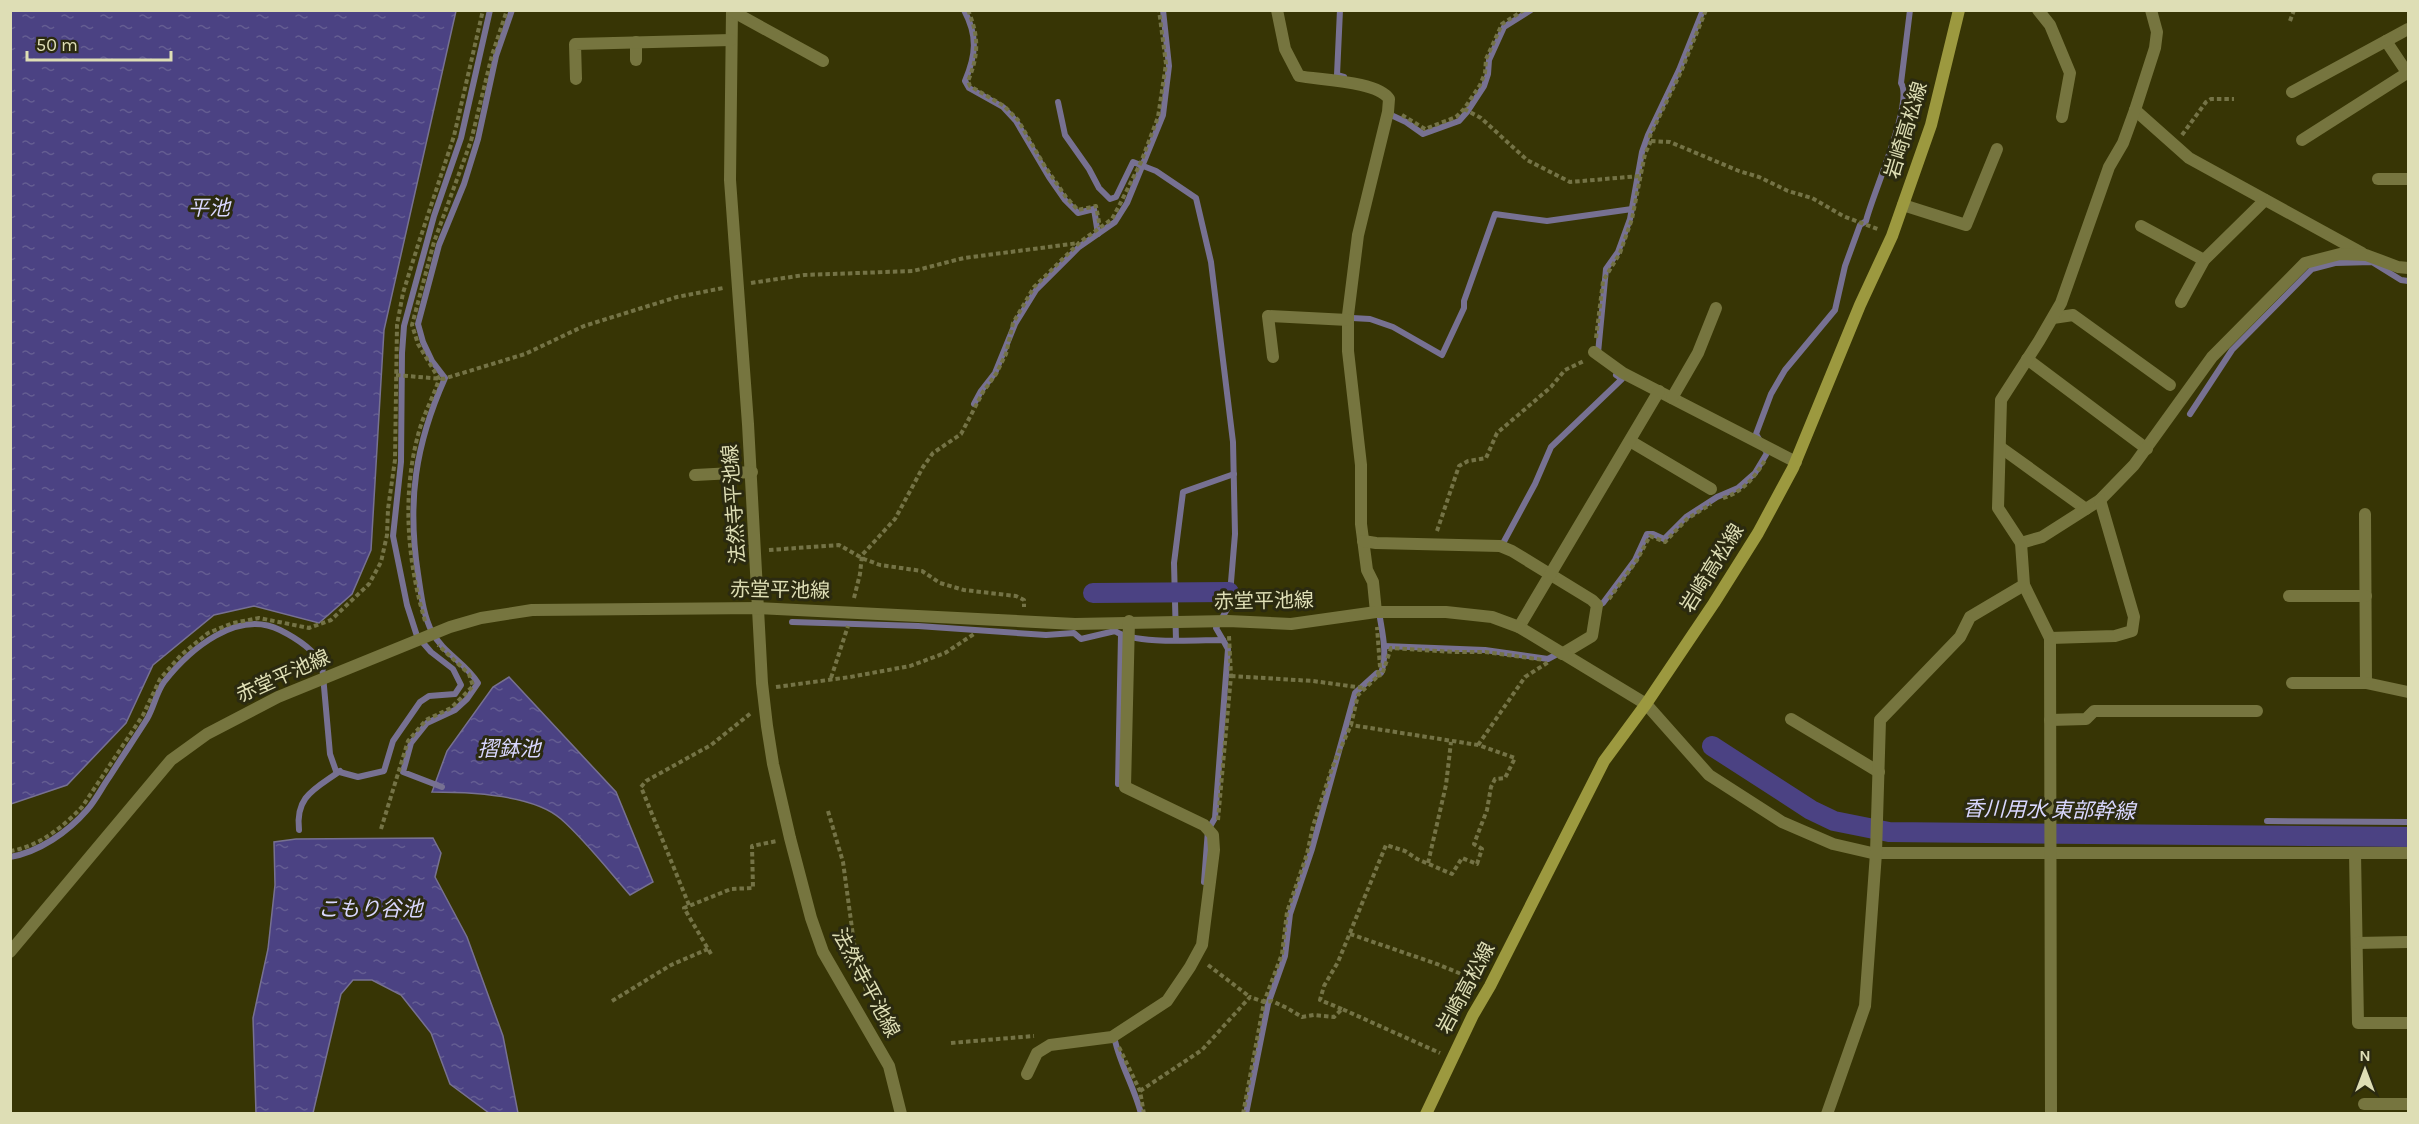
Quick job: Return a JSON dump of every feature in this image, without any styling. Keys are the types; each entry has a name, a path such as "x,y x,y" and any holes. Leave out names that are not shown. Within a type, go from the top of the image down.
{"main road":[{"name":"岩崎高松線","path":"1426,1113 1473,1015 1490,986 1604,761 1646,704 1758,533 1796,462 1860,305 1892,236 1931,125 1959,10"}],"street":[{"path":"1277,10 1285,49 1299,76 1335,79 1383,92 1389,99 1358,235 1351,277 1348,320 1348,351 1361,465 1364,540 1367,570 1373,582 1376,612"},
{"path":"2038,10 2050,25 2070,73 2062,117"},
{"path":"2051,1113 2050,638 2024,585 2021,543 1998,508 2001,400 2053,318 2069,281 2109,167 2136,110 2155,48 2157,32 2151,10"},
{"path":"732,11 823,61"},
{"name":"法然寺平池線","path":"732,11 730,180 752,472 763,688 773,764 811,918 823,952 889,1066 901,1113"},
{"path":"2292,92 2409,29"},
{"path":"576,79 575,44 731,40"},
{"path":"2302,140 2408,74 2386,41"},
{"path":"636,42 636,60"},
{"path":"2136,110 2189,158 2366,255 2398,267 2409,268"},
{"path":"1903,205 1966,225 1997,149"},
{"path":"2378,179 2409,179"},
{"path":"2181,302 2204,260 2265,200"},
{"path":"2141,226 2204,260"},
{"path":"2021,543 2042,537 2100,500 2134,465 2212,357 2305,263 2340,254 2366,255"},
{"path":"1672,398 1698,353 1716,308"},
{"path":"2053,318 2073,315 2170,385"},
{"path":"1273,357 1268,316 1348,320"},
{"path":"1594,352 1623,373 1796,462"},
{"path":"2027,359 2147,448"},
{"path":"1519,627 1659,391"},
{"path":"1630,441 1711,489"},
{"path":"2000,447 2086,509"},
{"path":"695,475 752,472"},
{"path":"2050,638 2115,636 2132,631 2134,618 2100,500"},
{"path":"2365,514 2366,683"},
{"path":"1364,540 1376,543 1500,546 1551,575 1598,605 1592,636 1562,654"},
{"path":"1827,1113 1865,1006 1876,847 1880,720 1960,637 1970,617 2024,585"},
{"path":"2289,597 2366,596"},
{"name":"赤堂平池線","path":"10,952 171,760 207,734 278,697 450,627 498,615 532,610 759,608 1025,623 1228,621 1291,624 1376,612 1446,612 1492,617 1519,627 1646,704 1709,775 1782,822 1833,844 1876,847 2051,845 2409,853"},
{"path":"1027,1074 1036,1053 1050,1045 1112,1037 1167,1001 1191,967 1202,945 1214,850 1213,835 1204,825 1125,787 1129,621"},
{"path":"2292,683 2366,683 2409,692"},
{"path":"2050,720 2086,719 2094,711 2257,711"},
{"path":"1791,719 1878,772"},
{"path":"2355,853 2358,1023 2409,1023"},
{"path":"2357,943 2409,942"},
{"path":"2364,1104 2409,1104"}],"path":[{"path":"10,851 25,849 50,834 82,807 143,714 160,679 181,655 208,633 232,623 260,618 309,628 331,620 369,584 381,561 387,535 395,460 396,354 399,315 428,211 454,136 483,10"},
{"path":"428,630 419,601 411,556 408,530 409,495 411,463 418,435 424,412 439,379 418,344 412,326 434,242 471,141 492,55 507,10"},
{"path":"968,10 976,32 978,50 968,81 970,86 1004,106 1017,120 1044,165 1078,210 1096,206 1100,228"},
{"path":"831,678 851,612 862,555 902,510 923,467 933,453 961,434 1006,354 1013,323 1034,287 1080,242 1112,219 1141,162 1158,117 1166,64 1159,10"},
{"path":"1388,109 1425,129 1456,117 1464,110 1480,85 1485,73 1486,59 1502,24 1524,10"},
{"path":"1434,543 1443,507 1459,466 1468,461 1486,458 1497,433 1551,387 1565,370 1593,357 1602,281 1620,253 1632,219 1644,154 1651,141 1656,120 1681,72 1706,10"},
{"path":"2290,21 2294,10"},
{"path":"2174,144 2206,102 2211,99 2234,99"},
{"path":"1464,110 1481,118 1527,160 1570,182 1640,176"},
{"path":"1651,141 1670,142 1738,171 1759,177 1788,191 1812,198 1843,216 1892,236"},
{"path":"1598,610 1624,580 1650,536 1665,542 1687,519 1718,499 1740,490 1756,475 1772,448"},
{"path":"757,551 839,545 880,565 922,571 940,583 964,590 1016,596 1024,600 1025,623"},
{"path":"1376,612 1381,656 1377,677"},
{"path":"763,688 850,677 910,666 945,653 993,620"},
{"path":"1217,823 1231,676 1228,621"},
{"path":"381,829 408,741 426,720 451,708 473,686 470,674 434,642"},
{"path":"1243,1113 1264,1002 1282,954 1287,912 1332,768 1351,725 1358,695 1382,675 1392,648 1454,652 1478,651 1550,661"},
{"path":"1478,745 1525,677 1562,654"},
{"path":"1231,676 1313,681 1365,688"},
{"path":"689,905 641,787 646,781 711,745 765,705"},
{"path":"1351,725 1478,745 1515,758 1505,778 1495,779 1491,787 1487,810 1474,844 1482,849 1477,864 1462,858 1452,874 1417,859 1406,851 1386,845 1338,962 1324,986 1320,1000 1452,1058"},
{"path":"1428,863 1446,784 1451,742"},
{"path":"828,811 843,862 854,943 870,1004 856,1009"},
{"path":"711,954 684,908 731,889 753,888 752,846 790,838"},
{"path":"1350,934 1437,964 1490,986"},
{"path":"612,1001 671,965 708,949"},
{"path":"1206,963 1250,997 1264,1002 1272,1001 1302,1017 1334,1017 1342,1009"},
{"path":"1140,1091 1202,1050 1250,997"}],"water":[{"name":"平池","path":"10,11 456,11 384,330 371,550 352,594 319,623 254,606 214,615 153,665 126,723 67,785 11,804"},
{"name":"摺鉢池","path":"509,677 616,792 653,882 630,895 570,827 549,811 534,804 500,796 432,792 447,751 493,687"},
{"name":"こもり谷池","path":"433,838 441,853 435,877 467,937 503,1036 518,1113 489,1113 450,1084 431,1033 401,995 372,980 353,980 341,994 313,1113 256,1113 253,1018 268,949 275,885 274,842 296,839"}],"waterway":[{"path":"10,857 42,846 79,818 93,802 147,719 164,682 187,657 216,636 231,629 247,625 264,625 280,630 304,644 314,653 322,664 330,754 336,771 358,777 384,771 393,741 420,702 429,696 455,694 461,685 453,669 431,652 417,636 407,605 393,536 401,462 404,326 434,216 461,138 490,10"},
{"path":"442,787 403,772 411,743 427,723 455,710 467,699 478,683 432,632 421,596 413,522 416,474 420,450 445,378 432,361 418,324 439,245 464,184 478,139 496,56 512,10"},
{"path":"964,10 972,28 974,46 965,81 969,88 1003,107 1016,121 1049,177 1065,200 1078,213 1094,209 1098,234"},
{"path":"974,404 995,373 1015,324 1036,290 1079,247 1115,222 1127,203 1163,115 1169,66 1163,10"},
{"path":"1340,10 1337,75 1344,77"},
{"path":"1391,115 1423,134 1459,121 1484,86 1489,60 1504,27 1531,10"},
{"path":"1598,353 1606,269 1618,252 1630,219 1642,152 1648,135 1679,70 1703,10"},
{"path":"1598,606 1603,603 1635,560 1647,534 1664,539 1686,517 1717,497 1738,488 1755,473 1767,453 1756,434 1771,394 1785,370 1835,310 1845,266 1860,225 1866,221 1891,150 1902,109 1901,83 1910,10"},
{"path":"1058,102 1065,135 1089,169 1099,188 1110,199 1116,197 1133,162 1156,171 1196,198 1211,262 1233,442 1235,534 1229,606 1216,628 1223,640"},
{"path":"1352,318 1370,319 1393,327 1442,355 1464,308 1464,301 1495,214 1547,221 1632,209"},
{"path":"2190,414 2232,350 2312,269 2335,263 2372,262 2401,280 2408,281"},
{"path":"1501,547 1535,484 1551,447 1622,379 1616,375"},
{"path":"1176,640 1174,563 1183,492 1234,474"},
{"name":"香川用水 東部幹線","path":"1093,593 1229,592"},
{"path":"1246,1114 1268,1004 1285,956 1290,914 1312,849 1355,693 1377,673 1381,673 1384,642 1379,612"},
{"path":"792,622 918,626 1046,635 1074,633 1081,639 1115,631 1152,640 1223,640 1228,649 1215,818 1208,830 1204,882"},
{"path":"1118,784 1121,635"},
{"path":"1384,646 1485,650 1548,659 1561,652"},
{"name":"香川用水 東部幹線","path":"1712,746 1811,810 1834,821 1889,832 2408,837"},
{"path":"299,830 300,809 304,801 315,789 340,771"},
{"path":"2267,821 2408,822"},
{"path":"1114,1035 1141,1114"}]}
